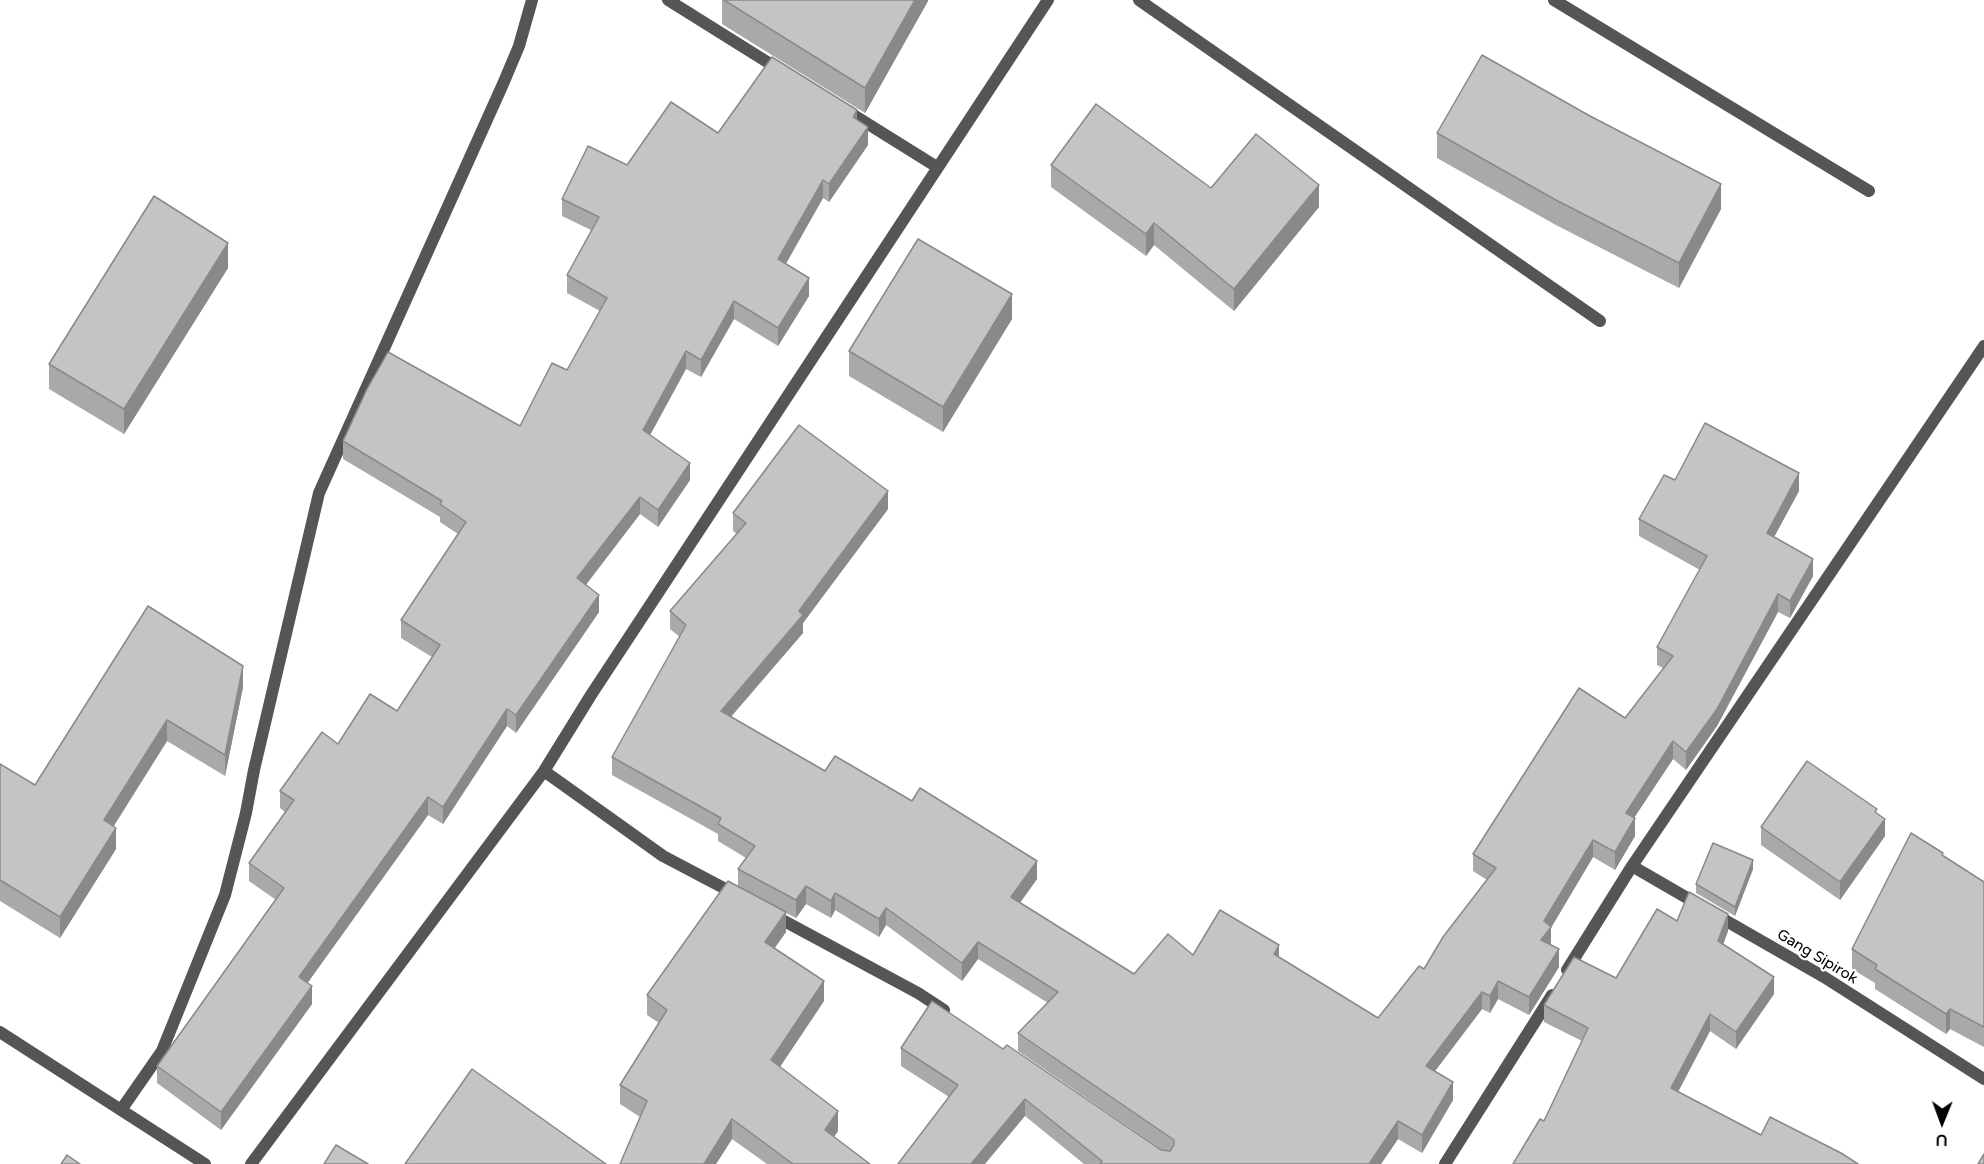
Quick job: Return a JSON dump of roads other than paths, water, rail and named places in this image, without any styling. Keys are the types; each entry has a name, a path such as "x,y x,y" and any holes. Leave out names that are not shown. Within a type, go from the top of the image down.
{"street":[{"path":"121,1110 162,1051 225,895 319,493 503,84 522,38 532,0"},
{"path":"668,0 787,74"},
{"path":"250,1164 544,771 591,695 1048,0"},
{"path":"1139,0 1600,321"},
{"path":"1554,0 1869,191"},
{"path":"837,105 937,167"},
{"path":"1446,1164 1632,866 1982,352"},
{"path":"544,771 663,856 745,900"},
{"name":"Gang Sipirok","path":"1632,866 1824,977 1984,1079"},
{"path":"765,910 918,993 958,1020"},
{"path":"0,1032 205,1164"}]}
